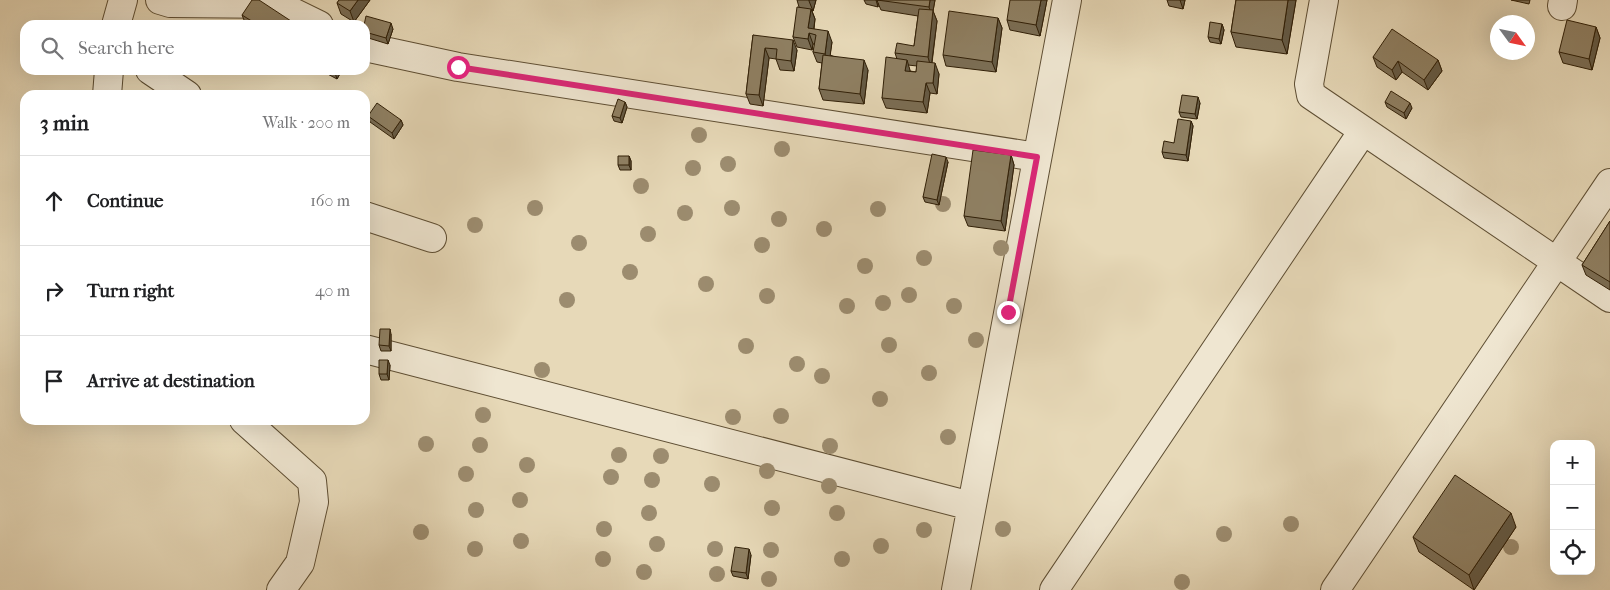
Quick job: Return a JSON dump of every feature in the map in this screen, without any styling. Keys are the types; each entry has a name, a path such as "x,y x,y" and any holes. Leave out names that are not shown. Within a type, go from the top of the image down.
{"street":[{"path":"117,20 123,0"},
{"path":"160,0 170,3 279,2 310,20"},
{"path":"956,590 1067,0"},
{"path":"1324,0 1310,84 1311,95 1610,298"},
{"path":"370,48 458,67 1037,157"},
{"path":"107,90 109,75"},
{"path":"157,75 180,90"},
{"path":"1054,590 1363,131"},
{"path":"1335,590 1610,183"},
{"path":"370,218 432,238"},
{"path":"370,351 971,506"},
{"path":"250,425 312,481 314,502 300,563 281,590"}],"building":[{"path":"252,0 259,0 289,20 250,20 242,15"},
{"path":"339,0 358,0 350,11 337,3"},
{"path":"877,0 930,0 929,7"},
{"path":"1010,0 1041,0 1036,25 1007,20"},
{"path":"1236,0 1288,0 1282,40 1231,32"},
{"path":"797,7 811,9 808,28 828,31 825,54 813,52 816,35 809,33 808,39 793,37"},
{"path":"919,9 933,10 928,57 895,53 897,43 914,46"},
{"path":"949,11 998,18 992,62 943,55"},
{"path":"366,16 391,23 386,38 370,33 370,20 365,20"},
{"path":"1567,20 1596,27 1589,59 1559,52"},
{"path":"1210,22 1222,24 1219,39 1208,37"},
{"path":"1392,29 1438,60 1424,80 1398,61 1392,70 1373,57"},
{"path":"753,35 793,40 791,61 776,59 777,49 765,48 759,95 746,94"},
{"path":"823,55 864,60 860,94 819,89"},
{"path":"886,57 907,60 905,71 916,72 917,61 935,63 933,83 926,83 923,102 882,98"},
{"path":"1391,91 1410,103 1404,113 1385,102"},
{"path":"1182,95 1198,97 1195,114 1179,112"},
{"path":"618,99 625,102 620,118 612,116"},
{"path":"377,103 401,120 392,133 370,117 370,113"},
{"path":"1178,119 1191,121 1186,155 1162,152 1164,141 1174,143"},
{"path":"973,150 1011,155 1001,221 964,216"},
{"path":"932,154 946,157 937,200 923,197"},
{"path":"618,156 629,156 629,165 618,165"},
{"path":"1610,221 1610,282 1582,265"},
{"path":"380,329 390,329 389,346 379,345"},
{"path":"379,360 388,360 387,374 379,374"},
{"path":"1455,475 1511,513 1469,575 1413,537"},
{"path":"735,547 749,549 746,573 731,571"}],"route":[{"path":"458,67 1037,157 1008,312"}]}
